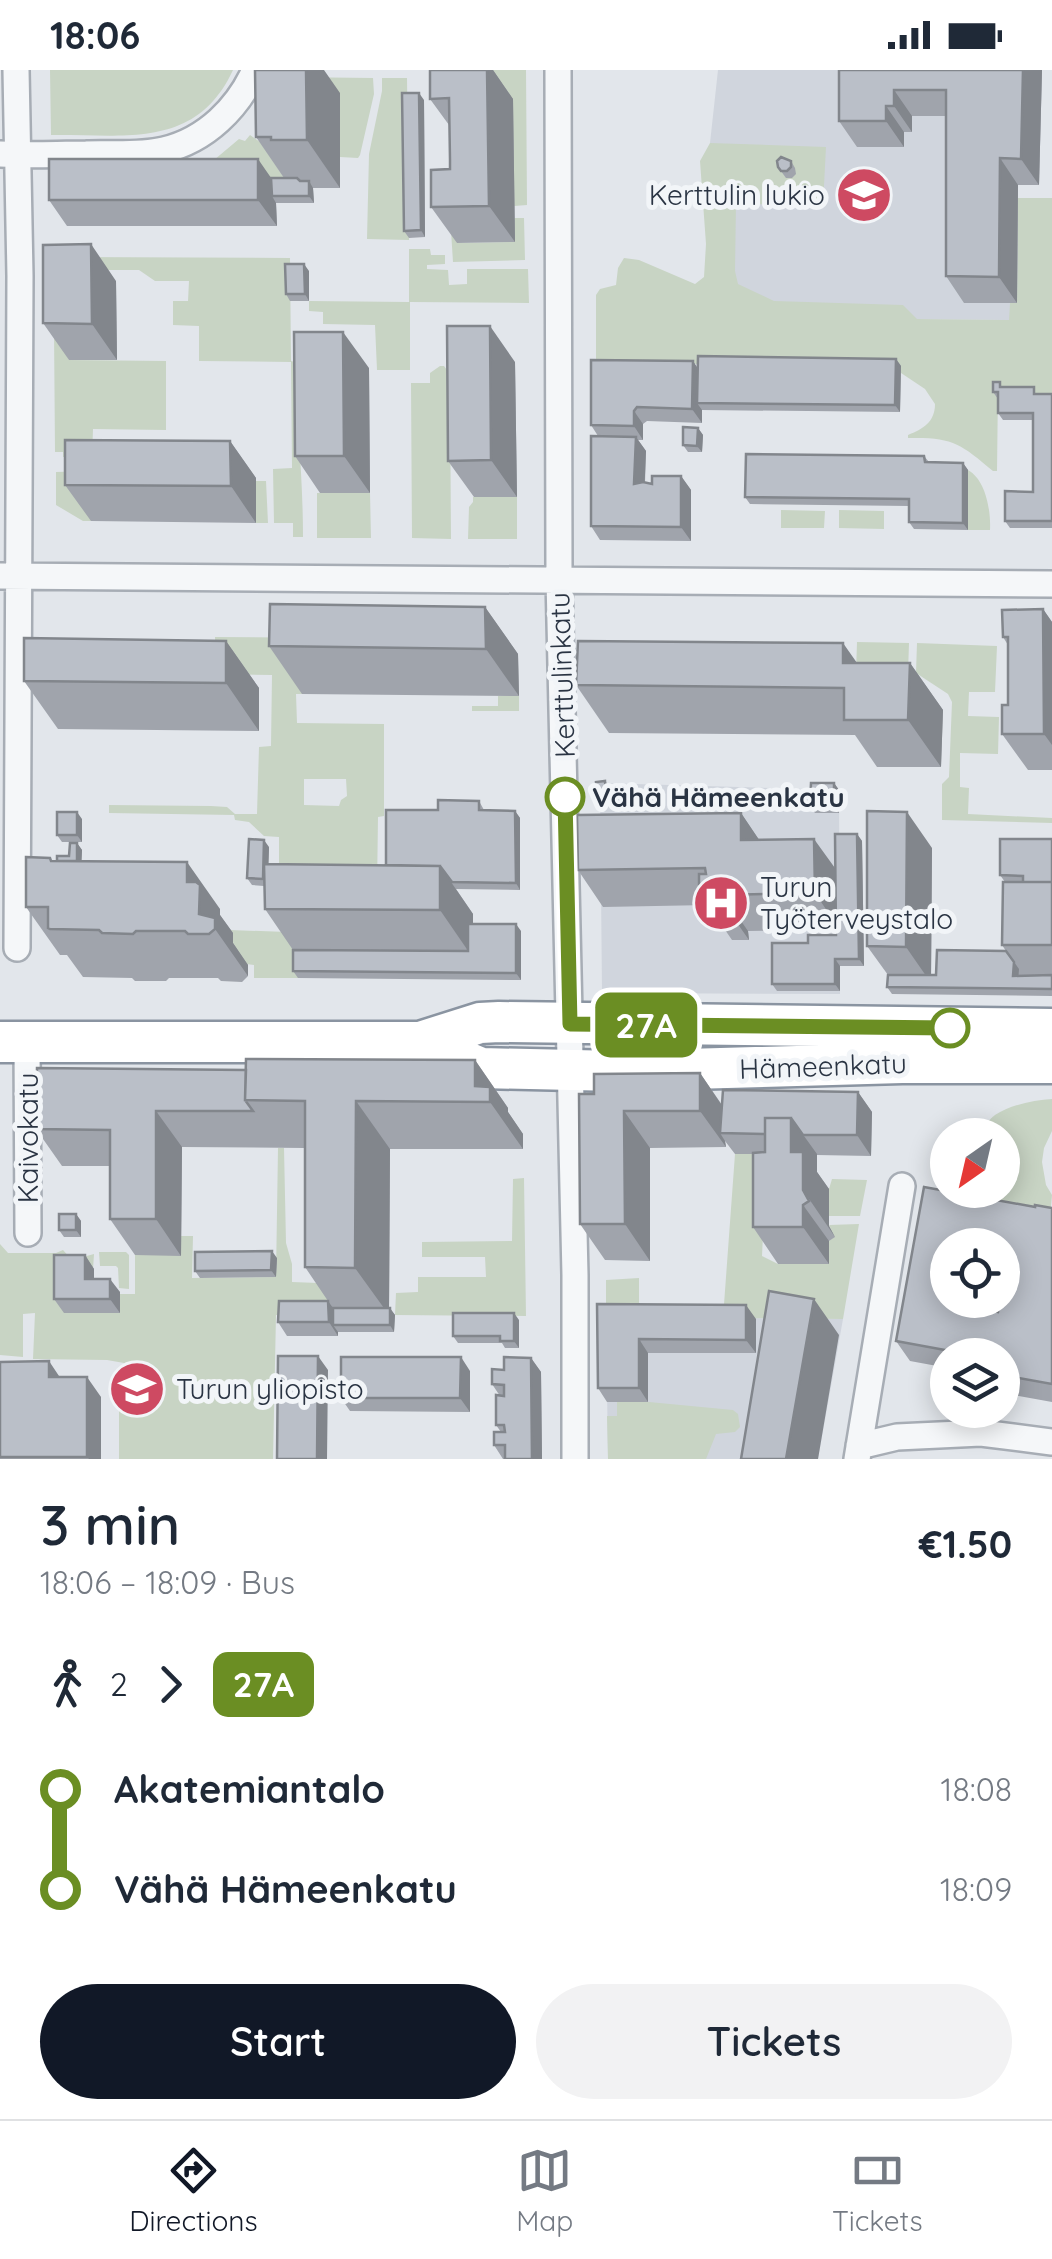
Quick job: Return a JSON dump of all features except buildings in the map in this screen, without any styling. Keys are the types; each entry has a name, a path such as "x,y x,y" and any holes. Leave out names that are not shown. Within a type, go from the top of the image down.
{"highway":[{"name":"Hämeenkatu","path":"13,1042 420,1042 480,1023 1052,1029"},
{"name":"Hämeenkatu","path":"420,1042 481,1068 1052,1062"}],"street":[{"path":"16,70 9,155 10,576 17,948"},
{"path":"9,155 164,150 186,142 220,120 235,105 254,70"},
{"name":"Kerttulinkatu","path":"558,70 559,580 575,1275 575,1459"},
{"path":"10,576 1052,584"},
{"name":"Kaivokatu","path":"13,1042 28,1234"},
{"path":"858,1453 902,1186"},
{"path":"858,1453 897,1437 980,1433 1052,1442"}],"shaded area":[{"name":"Kerttulin lukio","path":"718,70 1042,70 1039,185 1018,185 1017,303 1009,320 755,318 712,273 710,143"},
{"name":"Turun Työterveystalo","path":"600,783 839,790 840,994 602,993"},
{"path":"606,1317 843,1319 818,1459 608,1459"}],"green space":[{"path":"50,70 233,70 218,96 199,114 178,125 156,132 105,136 51,135"},
{"path":"450,70 526,70 527,205 514,206"},
{"path":"288,77 373,78 374,94 358,158 340,157 339,93"},
{"path":"382,78 407,78 409,240 367,239 369,154"},
{"path":"250,135 260,142 289,185 214,160"},
{"path":"710,143 826,147 823,205 736,204 738,284 774,301 903,305 917,319 1009,320 1010,303 1017,302 1018,198 1052,198 1052,401 998,389 997,471 955,444 908,438 930,420 935,404 925,389 901,373 900,366 600,363 596,359 596,295 600,289 616,285 624,258 639,260 695,284 704,277 706,244 700,161"},
{"path":"449,200 457,243 514,242 514,218 524,218 525,260 453,262"},
{"path":"409,249 430,249 431,255 445,255 445,264 427,265 427,269 448,270 449,285 467,284 467,269 528,269 529,303 410,302 410,370 377,370 375,325 323,324 323,312 309,311 309,301 409,302"},
{"path":"67,257 290,258 291,361 295,362 303,537 293,537 293,523 274,523 273,469 292,468 291,362 199,361 199,326 173,325 173,301 188,301 189,281 155,281 139,270 68,270"},
{"path":"54,330 69,360 166,361 166,430 93,429 92,457 63,457 63,452 55,452"},
{"path":"440,366 447,370 450,389 451,539 412,538 411,383 430,383 430,373"},
{"path":"968,470 983,488 990,530 968,530"},
{"path":"91,471 91,521 83,521 56,505 56,472"},
{"path":"256,481 266,481 268,523 256,523"},
{"path":"317,493 370,493 371,538 317,538"},
{"path":"473,497 517,497 517,539 468,539"},
{"path":"781,510 825,511 824,528 781,528"},
{"path":"839,510 884,511 884,529 839,528"},
{"path":"215,637 332,638 302,694 296,694 297,723 384,724 384,816 378,817 377,889 298,978 254,978 254,965 232,962 233,933 229,930 287,932 279,886 279,837 264,836 249,822 235,820 234,815 109,813 109,805 211,806 227,807 235,814 257,814 259,747 271,746 272,675 216,674","holes":["304,779 346,779 347,796 339,806 304,805"]},
{"path":"857,642 909,643 908,673 856,673"},
{"path":"917,643 997,646 995,692 969,692 968,716 999,717 998,754 960,753 960,787 969,788 968,814 1052,818 1052,823 942,820 942,784 949,777 952,702 948,694 916,673"},
{"path":"498,696 519,696 519,711 472,711 472,706 498,706"},
{"path":"1052,1099 1052,1131 1042,1162 1052,1195 1049,1227 944,1208 1020,1208 1020,1118 991,1118 1022,1104"},
{"name":"Turun yliopisto","path":"278,1148 284,1148 286,1243 292,1282 327,1287 331,1315 276,1315 273,1459 119,1459 119,1389 124,1363 33,1359 35,1313 23,1314 23,1357 0,1355 0,1244 8,1253 63,1250 72,1260 94,1254 93,1269 64,1269 120,1294 135,1294 135,1255 181,1255 181,1236 193,1236 192,1278 276,1277"},
{"path":"735,1154 757,1154 766,1170 762,1256 778,1264 828,1264 829,1241 834,1237 829,1225 859,1224 843,1319 723,1318"},
{"path":"524,1178 526,1316 395,1315 396,1293 418,1292 418,1277 486,1277 485,1257 422,1257 422,1242 512,1241 513,1179"},
{"path":"832,1179 867,1180 860,1216 829,1216"},
{"path":"99,1252 129,1255 129,1289 119,1288 116,1266 100,1266"},
{"path":"639,1278 639,1312 606,1317 606,1280"},
{"path":"617,1402 733,1410 738,1414 740,1427 735,1432 716,1434 706,1459 608,1459 607,1416 617,1416"}],"bus line":[{"name":"27A","path":"565,797 570,1024 950,1028"}],"place":[{"name":"Kerttulin lukio","path":"864,195"},
{"name":"Vähä Hämeenkatu","path":"565,797"},
{"name":"Turun Työterveystalo","path":"721,903"},
{"name":"Turun yliopisto","path":"137,1389"}]}
